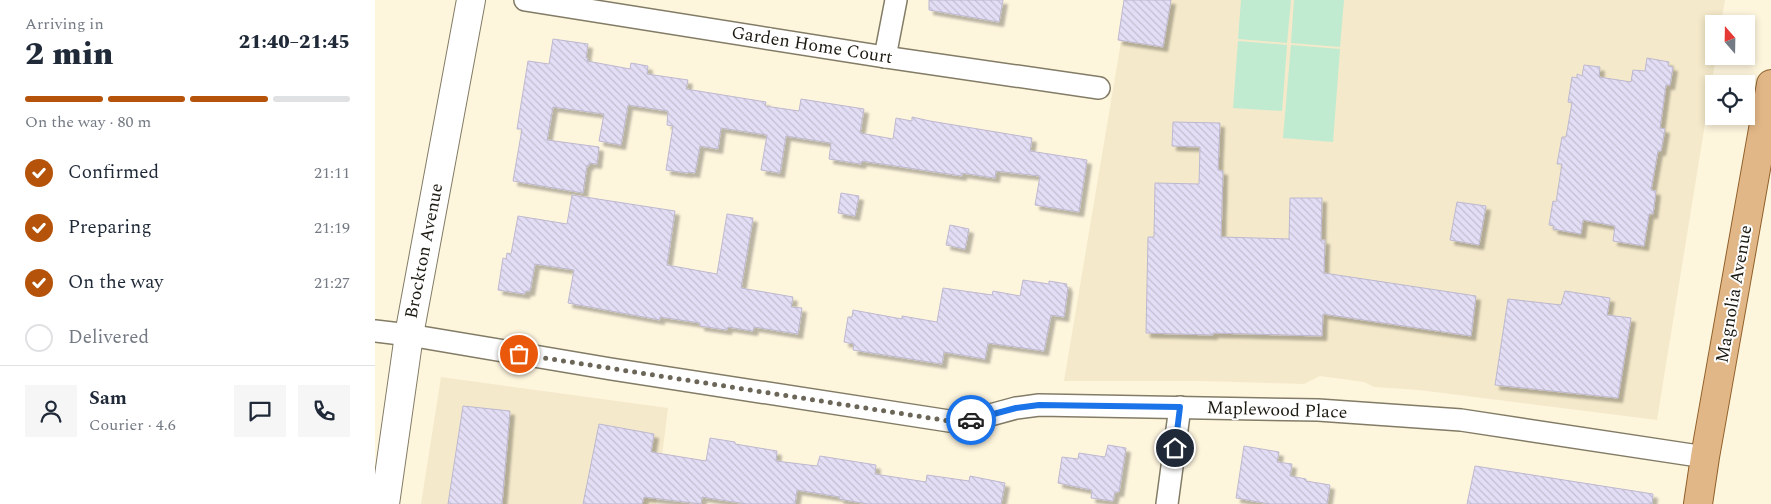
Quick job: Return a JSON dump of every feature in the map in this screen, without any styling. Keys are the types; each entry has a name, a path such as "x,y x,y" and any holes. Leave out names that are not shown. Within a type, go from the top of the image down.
{"main road":[{"name":"Brockton Avenue","path":"385,504 409,335 471,0"},
{"name":"Magnolia Avenue","path":"1698,504 1771,86"}],"street":[{"name":"Garden Home Court","path":"525,0 885,57 1099,88"},
{"path":"885,57 896,0"},
{"name":"Maplewood Place","path":"375,331 949,421 973,420 1016,408 1039,405 1318,410 1461,420 1705,457"},
{"path":"1167,504 1180,407"}],"shaded area":[{"path":"1128,0 1725,0 1722,15 1705,15 1705,65 1715,65 1713,75 1705,75 1705,124 1657,420 1419,390 1374,387 1364,382 1320,376 1304,384 1200,381 1064,381"},
{"path":"441,377 668,408 656,504 421,504"}],"green space":[{"path":"1241,0 1291,0 1287,43 1238,39"},
{"path":"1294,0 1344,0 1340,47 1291,43"},
{"path":"1238,41 1287,45 1282,111 1233,108"},
{"path":"1291,45 1340,49 1333,142 1283,138"}],"building":[{"path":"929,0 1003,0 999,22 929,10"},
{"path":"1124,0 1171,0 1163,47 1118,40"},
{"path":"553,39 588,44 587,61 630,69 631,63 648,66 647,74 688,80 686,89 766,102 765,106 799,111 801,99 864,109 860,133 893,139 896,118 912,121 912,117 1032,138 1030,151 1087,160 1079,212 1035,205 1040,176 996,171 995,178 962,173 962,176 862,161 861,164 829,159 831,143 786,136 780,173 761,170 767,135 721,128 718,149 700,146 695,173 666,170 673,126 667,125 668,111 628,105 621,145 599,141 604,114 553,107 547,140 599,147 597,164 589,163 589,166 587,165 583,193 513,181 522,129 517,129 528,61 549,64"},
{"path":"1647,58 1669,62 1668,66 1673,67 1670,85 1666,85 1660,128 1665,129 1661,151 1658,151 1651,190 1656,191 1653,214 1649,214 1644,246 1613,241 1615,226 1583,220 1581,234 1553,229 1554,226 1549,225 1553,201 1556,202 1562,164 1557,164 1562,137 1566,137 1572,103 1568,102 1572,77 1577,78 1577,74 1582,76 1584,65 1600,67 1599,77 1631,82 1633,70 1645,71"},
{"path":"1173,122 1220,123 1218,170 1223,171 1221,237 1289,239 1290,198 1322,198 1321,240 1325,240 1324,273 1476,296 1471,336 1323,314 1322,336 1146,333 1148,237 1154,237 1155,183 1199,184 1200,147 1172,146"},
{"path":"841,193 859,196 855,216 838,213"},
{"path":"572,195 675,211 667,265 717,274 727,214 753,218 741,288 793,297 791,307 802,308 798,334 754,327 753,331 728,327 727,330 700,326 700,323 660,317 660,320 568,303 574,270 535,264 530,291 526,291 525,294 498,290 503,258 506,259 507,253 511,254 518,216 567,224"},
{"path":"1457,202 1486,206 1479,245 1450,240"},
{"path":"950,225 969,229 965,249 946,245"},
{"path":"1023,280 1049,284 1049,281 1067,284 1066,287 1068,287 1064,317 1051,315 1044,351 988,343 985,359 944,352 942,364 853,350 854,344 844,342 848,317 852,317 853,310 902,319 902,316 937,322 943,288 992,295 993,291 1020,296"},
{"path":"1565,291 1610,298 1607,315 1631,318 1618,398 1495,385 1508,299 1561,305"},
{"path":"463,406 510,411 502,504 448,504"},
{"path":"599,424 654,434 651,452 706,461 710,438 777,451 776,461 817,466 820,456 876,465 875,474 926,482 927,475 969,481 970,476 1005,483 1001,504 868,504 797,490 795,504 747,504 702,497 701,504 644,497 642,504 583,504"},
{"path":"1108,445 1126,448 1119,492 1115,492 1113,501 1091,498 1092,490 1058,483 1062,457 1078,459 1079,453 1105,457"},
{"path":"1244,446 1279,452 1277,462 1292,464 1290,476 1330,485 1327,504 1270,504 1236,498"},
{"path":"1475,466 1653,494 1652,504 1467,504"}],"way so far":[{"path":"519,354 949,421 971,420"}],"route":[{"path":"971,420 1016,408 1039,405 1085,404 1180,407 1175,448"}]}
